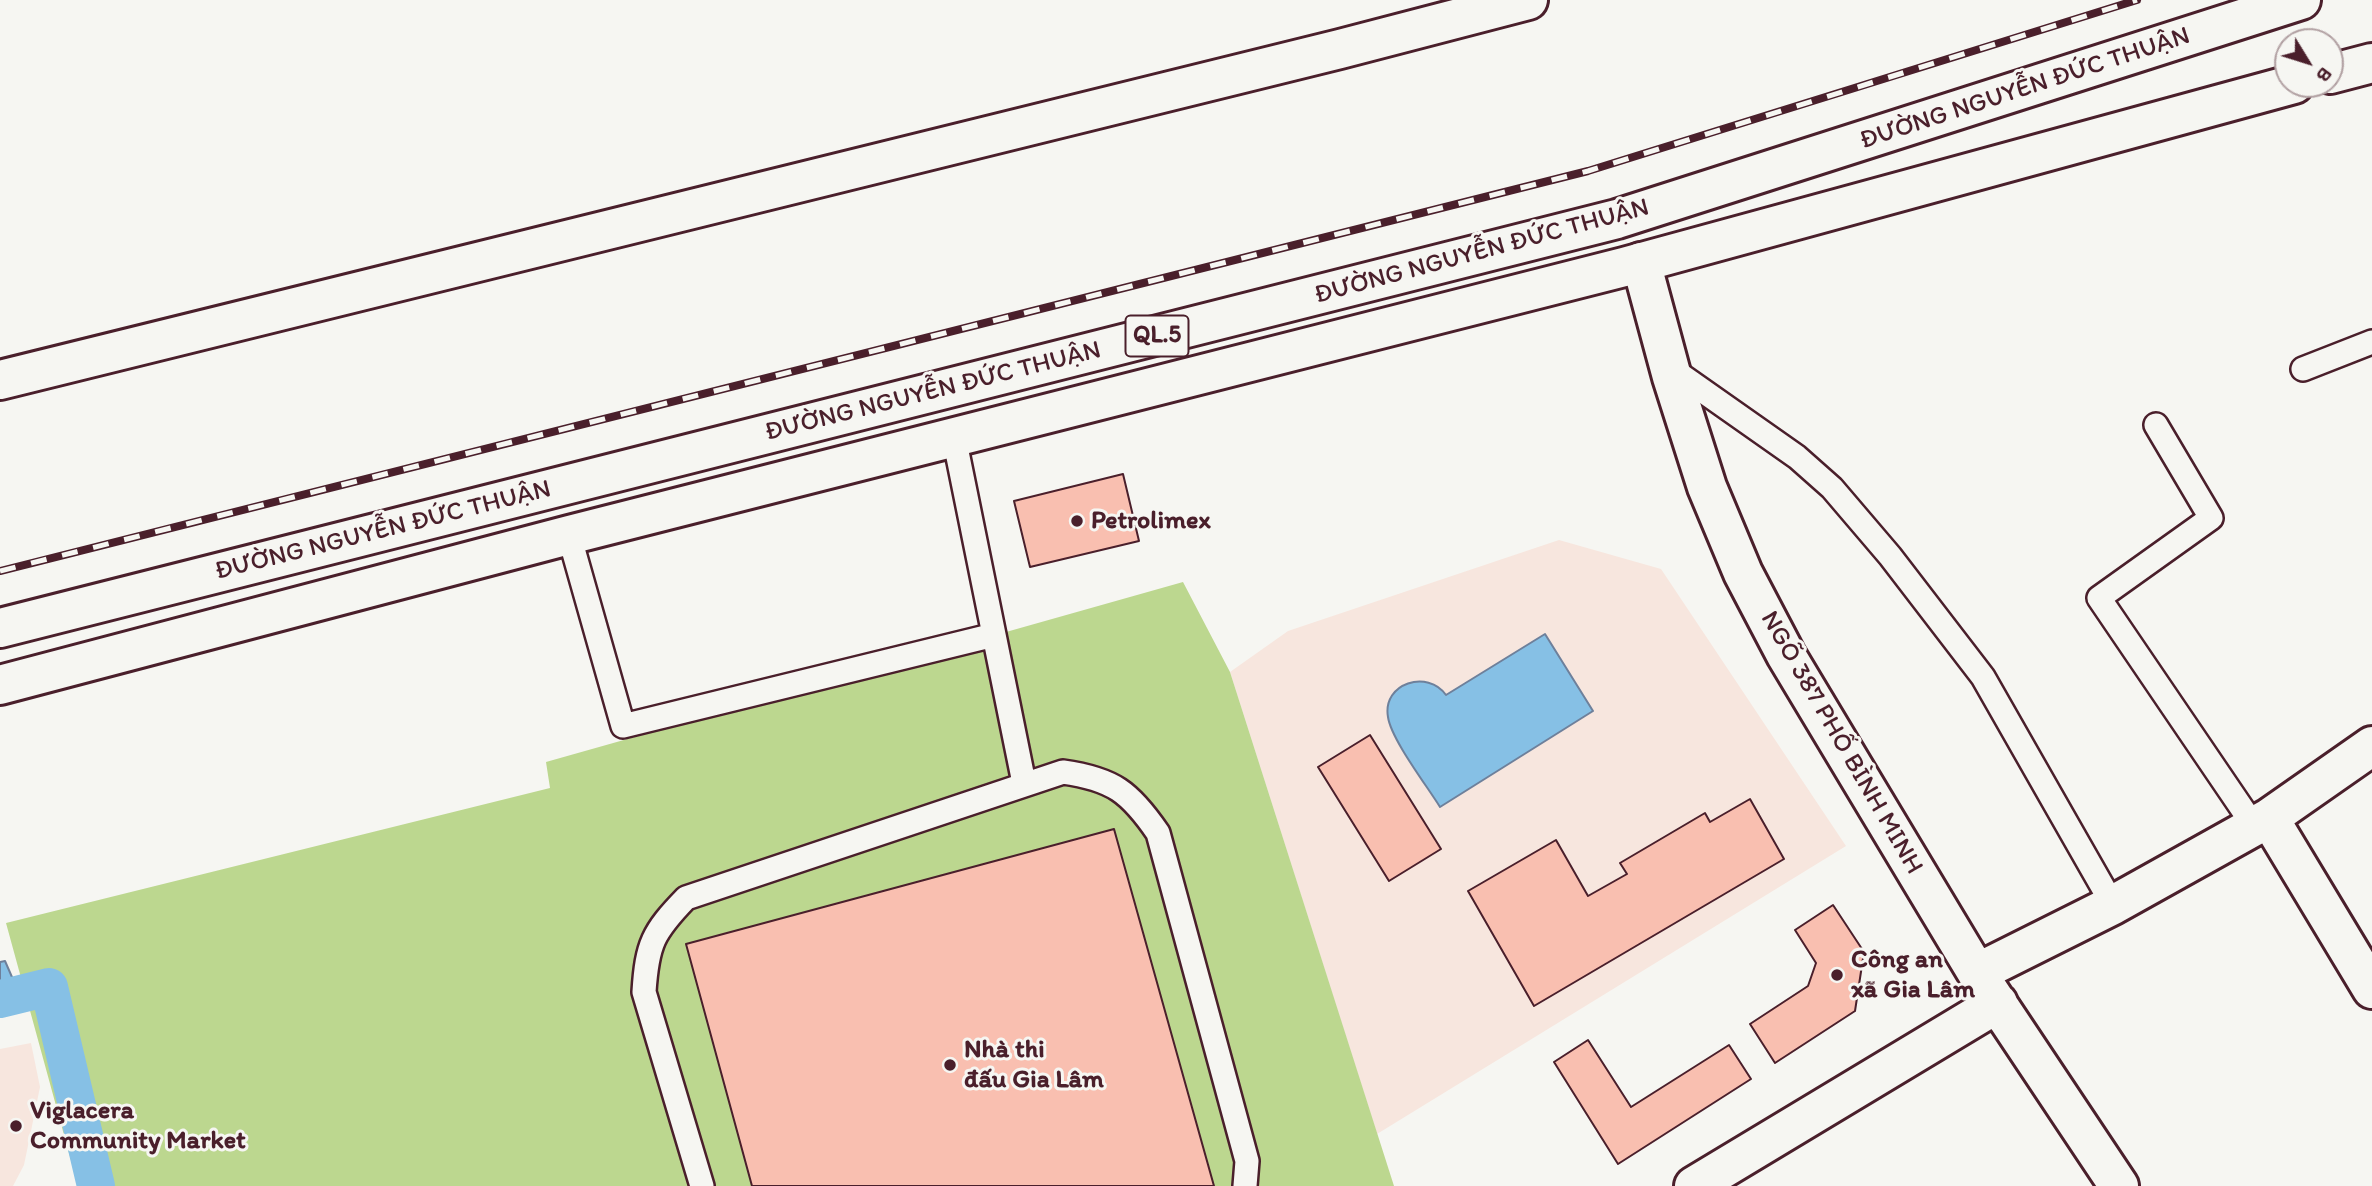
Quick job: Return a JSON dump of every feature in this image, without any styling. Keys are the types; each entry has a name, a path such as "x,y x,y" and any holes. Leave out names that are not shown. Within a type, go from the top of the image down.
{"main road":[{"path":"0,380 1326,53 1528,0"},
{"name":"ĐƯỜNG NGUYỄN ĐỨC THUẬN","path":"0,628 1617,219 2301,0"},
{"path":"2344,70 2372,63"},
{"name":"ĐƯỜNG NGUYỄN ĐỨC THUẬN","path":"0,685 569,535 1641,262 2274,89"},
{"name":"NGÕ 387 PHỐ BÌNH MINH","path":"1641,262 1669,367 1707,486 1743,573 1786,655 1987,988 2119,1186"},
{"path":"1009,373 1020,421"},
{"path":"1694,1186 2113,905 2262,822 2372,746"},
{"path":"2262,822 2372,989"}],"lane":[{"path":"2304,369 2372,342"},
{"path":"1669,367 1797,457 1832,488 1890,556 1983,677 2113,905"},
{"path":"2156,425 2211,518 2099,598 2262,822"},
{"path":"954,437 1024,783"},
{"path":"569,535 623,726 994,635"},
{"path":"702,1186 644,992 646,959 659,927 686,898 1063,772 1100,777 1138,803 1158,833 1247,1161 1245,1186"}],"shaded area":[{"path":"1559,540 1661,569 1846,846 1377,1134 1230,672 1288,631"},
{"name":"Viglacera Community Market","path":"31,1043 40,1087 24,1165 13,1186 0,1186 0,1049"}],"green space":[{"path":"1183,582 1230,672 1394,1186 78,1186 6,923 550,788 546,762"}],"water":[{"path":"1545,634 1593,711 1440,807 1402,750 1391,726 1388,705 1392,696 1399,688 1418,682 1438,687 1446,695"},
{"path":"5,961 15,984 15,1007 0,1010 0,962"}],"building":[{"path":"1123,474 1139,541 1030,567 1014,501"},
{"path":"1370,735 1441,849 1389,881 1318,767"},
{"path":"1750,799 1784,859 1534,1006 1468,891 1556,840 1588,896 1627,874 1620,863 1705,813 1710,822"},
{"name":"Nhà thi đấu Gia Lâm","path":"1114,829 1214,1186 752,1186 686,944"},
{"name":"Công an xã Gia Lâm","path":"1833,905 1864,952 1855,1011 1775,1063 1750,1024 1808,986 1816,963 1795,930"},
{"path":"1588,1040 1631,1107 1729,1045 1751,1079 1618,1164 1554,1062"}],"waterway":[{"path":"0,999 49,987 96,1186"}],"railway":[{"path":"0,571 1588,171 2137,0"}],"place":[{"name":"Petrolimex","path":"1077,521"},
{"name":"Công an xã Gia Lâm","path":"1837,975"},
{"name":"Nhà thi đấu Gia Lâm","path":"950,1065"},
{"name":"Viglacera Community Market","path":"16,1126"}]}
